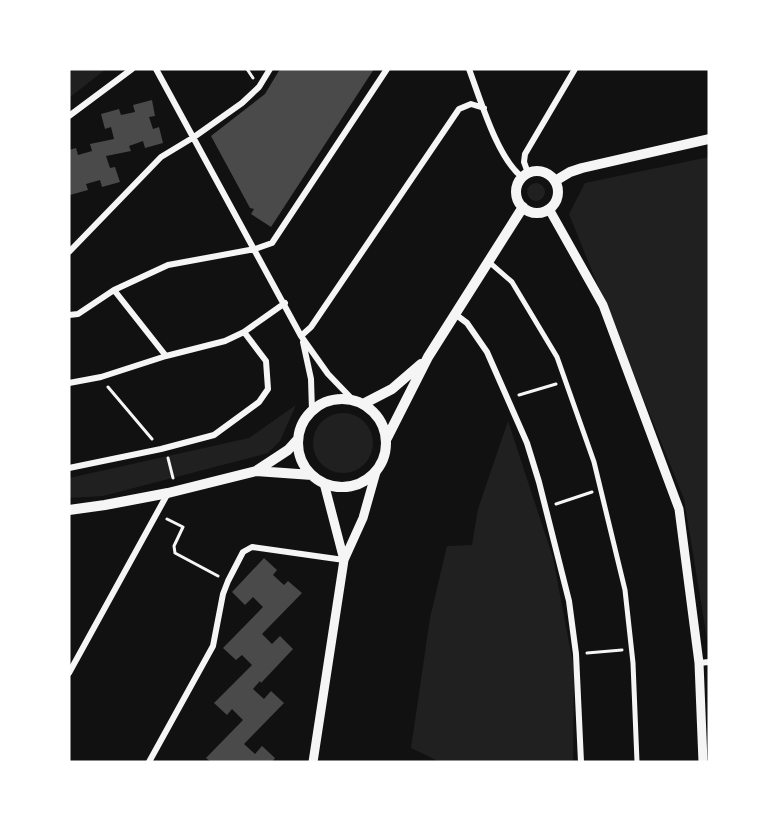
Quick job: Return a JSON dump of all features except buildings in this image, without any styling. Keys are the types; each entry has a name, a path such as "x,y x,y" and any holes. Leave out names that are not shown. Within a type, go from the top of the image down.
{"main road":[{"path":"555,181 582,168 709,139"},
{"path":"543,172 555,181 558,187 557,200 549,209 535,213 523,207 516,195 518,182 525,175 543,172"},
{"path":"428,357 392,390 358,402 330,400 312,411 300,429 298,440 299,452 304,465 312,475 324,483 337,487 351,486 365,481 376,472 386,450 387,438 428,357 523,207"},
{"path":"358,402 381,423 387,438"},
{"path":"256,471 288,450 298,440"},
{"path":"69,510 172,492 256,471 312,475"}],"street":[{"path":"69,116 132,69"},
{"path":"156,69 301,336 328,374 358,402"},
{"path":"69,252 161,157 242,103 259,87 270,69"},
{"path":"69,315 78,314 114,290 168,266 255,249 272,243 387,69"},
{"path":"469,69 483,108 508,162 525,175"},
{"path":"525,175 525,154 574,69"},
{"path":"301,336 311,327 459,109 471,104 483,108"},
{"path":"549,209 603,305 679,509 699,663 703,762"},
{"path":"488,261 512,282 557,357 594,462 625,590 632,649 637,762"},
{"path":"114,290 166,356"},
{"path":"69,383 101,377 166,356 225,341 244,332 285,303"},
{"path":"455,314 467,323 487,352 528,443 569,601 576,654 581,762"},
{"path":"69,468 161,449 214,435 259,402 268,389 266,361 244,332"},
{"path":"301,336 311,379 312,411"},
{"path":"313,762 344,560 363,518 376,472"},
{"path":"324,483 344,560"},
{"path":"69,673 156,513 172,492"},
{"path":"149,762 213,646 222,594 243,552 252,547 344,560"},
{"path":"699,663 709,662"}],"path":[{"path":"101,377 167,456 172,492"},
{"path":"509,399 565,381"},
{"path":"545,507 601,489"},
{"path":"156,513 183,527 174,546 175,553 228,581"},
{"path":"576,654 632,649"}],"shaded area":[{"path":"69,69 106,69 69,98"},
{"path":"709,157 709,651 684,499 569,214 585,183"},
{"path":"536,183 542,186 545,192 542,198 536,201 530,198 527,192 530,186"},
{"path":"296,405 280,441 268,453 103,496 69,498 69,478 249,438"},
{"path":"337,413 349,413 365,421 371,431 373,443 371,455 365,465 349,473 337,473 321,465 313,449 313,437 321,421"},
{"path":"508,421 553,558 574,669 573,762 440,762 411,748 430,618 447,546 472,545 478,509"}]}
